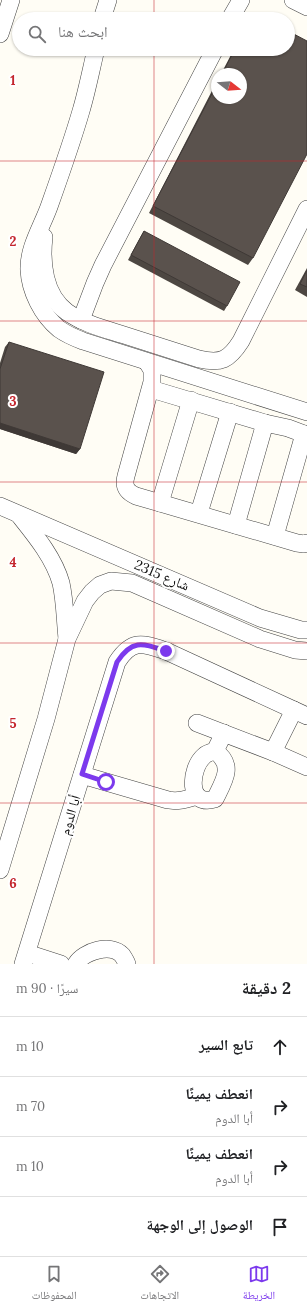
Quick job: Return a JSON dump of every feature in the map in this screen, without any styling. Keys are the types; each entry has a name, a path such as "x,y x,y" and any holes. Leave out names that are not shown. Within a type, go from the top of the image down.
{"street":[{"path":"0,34 11,0"},
{"path":"104,12 108,0"},
{"path":"234,12 241,0"},
{"path":"293,0 307,7"},
{"path":"95,56 88,87 48,211 36,239 29,269 32,284 42,309 59,329 83,341 307,412"},
{"path":"81,320 95,283 211,56"},
{"path":"48,211 43,260 44,275 58,304 67,312 81,320 210,362 222,360 229,356 241,341 307,209"},
{"path":"147,362 152,370 153,376 151,389 124,483 126,489 131,493 160,503 199,513 274,536 304,544 307,543"},
{"path":"151,389 265,423 288,428 305,435 274,536"},
{"path":"160,503 191,400"},
{"path":"199,513 230,412"},
{"path":"236,525 265,423"},
{"name":"شارع 2315","path":"0,506 260,618 301,630 307,630"},
{"name":"شارع 2315","path":"18,514 54,566 60,583 67,638"},
{"name":"شارع 2315","path":"0,870 46,719 67,638 85,601 100,584 111,581 132,583 260,639 295,650 307,651"},
{"name":"أبا الدوم","path":"25,959 117,662 124,651 131,646 146,645 166,651 300,713"},
{"path":"273,752 300,713"},
{"path":"197,723 273,752 307,767"},
{"path":"215,751 226,761 227,768 215,799 208,801 203,800 194,792 193,783 196,770 202,757 207,753 215,751 224,733"},
{"path":"82,774 176,801 197,796"},
{"path":"76,964 81,957 95,951 111,950 122,955 127,964"},
{"path":"25,959 61,964"}],"building":[{"path":"295,35 307,41 307,154 253,258 153,206 211,95 211,104 247,104 247,68 225,68 231,56 295,56"},
{"path":"144,231 240,282 227,306 131,255"},
{"path":"307,270 307,287 300,284"},
{"path":"9,342 104,372 80,449 0,423 0,369"}],"route":[{"path":"106,782 82,774 117,662 124,651 131,646 146,645 166,651"}]}
